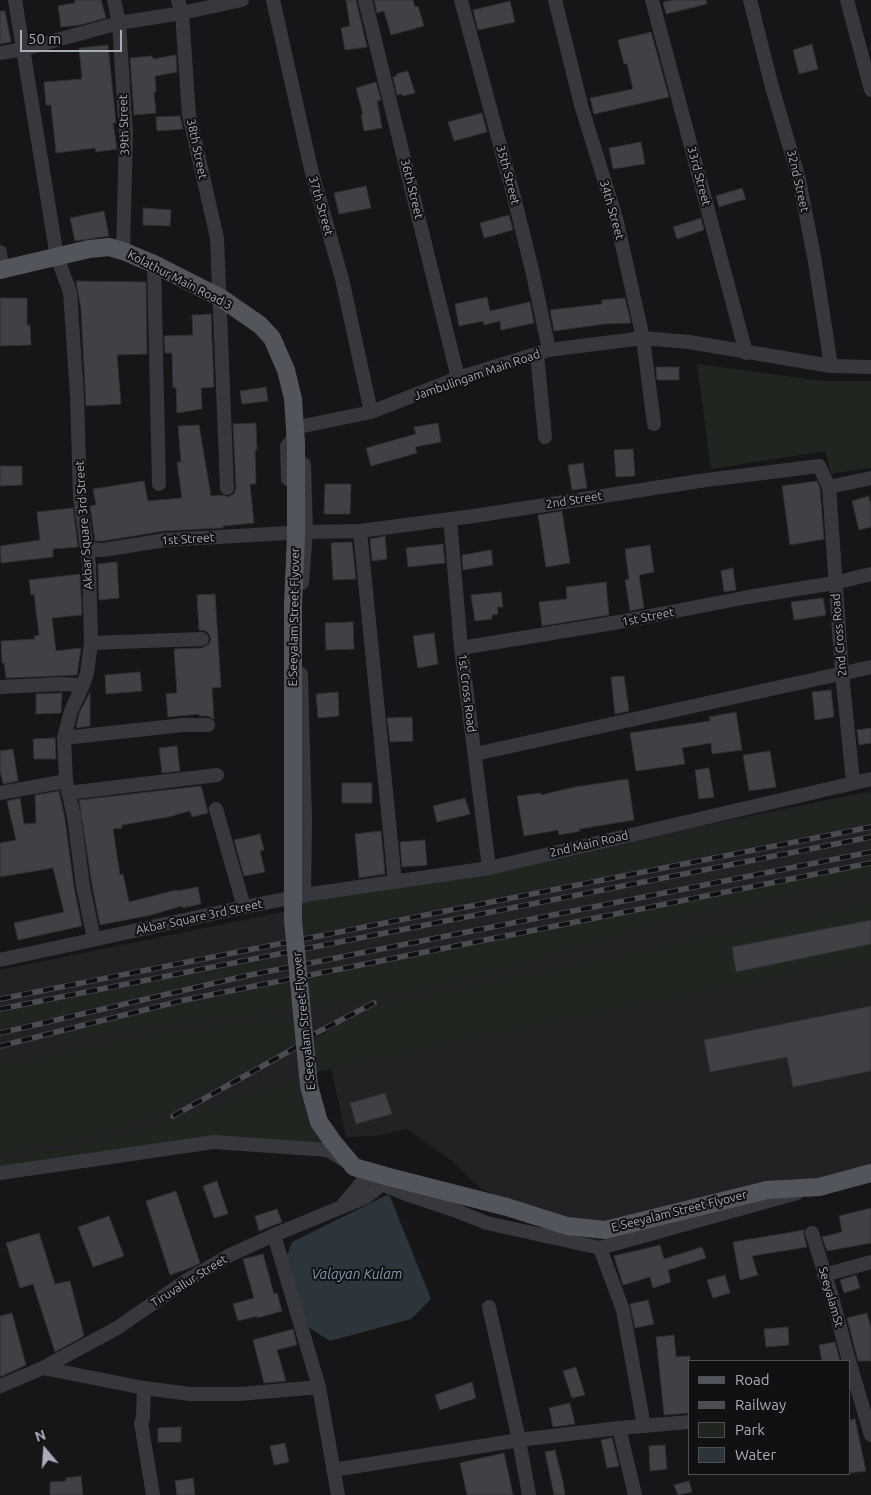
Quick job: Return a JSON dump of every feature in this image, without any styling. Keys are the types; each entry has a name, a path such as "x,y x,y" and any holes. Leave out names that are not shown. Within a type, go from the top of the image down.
{"main road":[{"name":"Kolathur Main Road 3","path":"1,270 89,249 109,247 154,264 220,298 260,325 272,338 286,370 291,389 295,436"},
{"name":"E Seeyalam Street Flyover","path":"295,436 293,920 310,1086 319,1122 354,1167 507,1207 567,1226 605,1230 767,1190 819,1187 871,1173"}],"street":[{"name":"Akbar Square 3rd Street","path":"15,0 57,257 70,292 77,396 80,498 89,564 91,643 87,673 70,711 64,738 67,787 74,817 83,886 94,939"},
{"name":"39th Street","path":"114,0 119,23 126,133 123,251"},
{"path":"0,53 24,49 180,6 242,0"},
{"name":"37th Street","path":"274,0 310,169 342,279 371,412"},
{"name":"36th Street","path":"365,0 458,378"},
{"name":"35th Street","path":"461,0 533,274 543,352 545,437"},
{"name":"34th Street","path":"555,0 581,105 616,218 643,338 654,424"},
{"name":"33rd Street","path":"652,0 746,352"},
{"name":"32nd Street","path":"750,0 772,87 799,179 815,262 831,366"},
{"path":"847,0 871,90"},
{"name":"38th Street","path":"180,6 189,115 217,238 228,488"},
{"path":"0,252 1,270"},
{"path":"154,264 159,484"},
{"name":"Jambulingam Main Road","path":"295,436 371,412 458,378 543,352 643,338 689,342 831,366 871,367"},
{"path":"304,776 290,770 286,765 285,601 289,533 287,446 295,436 304,449 306,532 300,611 304,776 304,896"},
{"name":"2nd Street","path":"306,532 360,531 706,480 819,466 829,487"},
{"path":"829,487 871,478"},
{"name":"2nd Cross Road","path":"829,487 834,583 854,782"},
{"name":"1st Cross Road","path":"450,519 461,648 490,868"},
{"path":"360,531 395,882"},
{"name":"1st Street","path":"87,549 103,550 165,540 289,533"},
{"name":"1st Street","path":"461,648 619,622 748,597 834,583 871,574"},
{"path":"91,643 202,639"},
{"path":"475,754 871,667"},
{"path":"0,687 34,684 83,685"},
{"path":"64,738 183,725 208,725"},
{"path":"0,793 217,775"},
{"name":"2nd Main Road","path":"304,896 490,868 871,779"},
{"path":"216,809 244,907"},
{"name":"Akbar Square 3rd Street","path":"0,960 244,907 304,896"},
{"path":"0,1173 214,1142 328,1150 382,1184 406,1194 487,1223 600,1248 819,1187"},
{"path":"338,1210 368,1176 387,1168 444,1184 452,1197 454,1210"},
{"name":"Tiruvallur Street","path":"0,1386 43,1368 117,1328 187,1280 230,1255 366,1197 382,1184"},
{"name":"SeeyalamSt","path":"812,1233 832,1297 848,1360"},
{"path":"274,1235 319,1387 338,1495"},
{"path":"600,1248 622,1310 644,1426"},
{"path":"824,1275 871,1262"},
{"path":"489,1308 519,1440 529,1495"},
{"path":"43,1368 144,1388 190,1394 240,1394 319,1387"},
{"name":"SeeyalamSt","path":"851,1376 856,1408 871,1435"},
{"path":"144,1388 143,1419 140,1423 150,1494"},
{"path":"333,1470 519,1440 688,1422"},
{"path":"619,1428 635,1495"}],"shaded area":[{"path":"871,791 871,1168 605,1238 481,1189 452,1161 407,1129 375,1136 346,1137 329,1059 327,1027 299,1033 315,1127 0,1167 0,970"}],"green space":[{"path":"697,364 822,381 871,381 871,468 831,474 825,451 711,469"},
{"path":"871,793 871,822 645,868 303,933 298,902 492,874"},
{"path":"871,866 871,878 703,911 494,973 373,999 309,1006 306,980 480,943"},
{"path":"871,904 871,959 472,1038 313,1073 310,1041 376,1006"},
{"path":"276,958 276,965 0,1028 0,1013"},
{"path":"289,982 293,1010 135,1028 34,1043 133,1016"},
{"path":"292,1016 296,1042 172,1110 71,1143 0,1153 0,1066 144,1036"},
{"path":"298,1083 305,1119 323,1143 214,1140 0,1170 0,1160 78,1148 255,1093"}],"water":[{"name":"Valayan Kulam","path":"389,1194 431,1299 411,1319 330,1341 308,1327 287,1256 292,1242"}],"building":[{"path":"74,0 101,0 106,18 80,25 61,27 58,6 75,3"},
{"path":"346,0 356,0 367,47 345,50 341,28 350,26"},
{"path":"374,0 413,0 415,7 418,6 424,26 391,35 384,11 377,13"},
{"path":"673,0 706,0 707,4 666,14 663,2"},
{"path":"510,1 515,22 478,30 473,10"},
{"path":"0,11 5,11 11,42 0,44"},
{"path":"651,32 669,97 594,114 590,98 633,89 627,64 624,64 618,40"},
{"path":"812,44 818,69 799,74 793,50"},
{"path":"108,45 116,123 113,123 117,149 96,152 95,148 56,153 51,105 46,105 44,82 82,79 79,48"},
{"path":"176,55 177,72 155,76 156,113 134,115 130,58 152,56 153,59"},
{"path":"408,71 415,93 403,96 402,94 397,95 393,77 397,76 396,74"},
{"path":"376,82 381,100 377,101 382,128 364,131 361,115 363,114 356,88"},
{"path":"482,113 487,132 454,141 448,122"},
{"path":"180,116 183,129 157,131 156,117"},
{"path":"641,142 645,164 613,169 609,148"},
{"path":"366,186 371,208 339,214 334,193"},
{"path":"742,188 746,199 719,207 716,196"},
{"path":"143,208 171,210 170,226 143,225"},
{"path":"104,211 109,236 75,241 70,218"},
{"path":"509,215 513,230 484,238 480,223"},
{"path":"701,218 704,230 677,239 673,227"},
{"path":"76,281 146,282 147,354 117,355 121,404 86,406 81,309"},
{"path":"487,297 490,311 530,302 534,323 501,330 500,321 484,325 483,321 459,326 455,304"},
{"path":"0,298 27,298 27,325 30,325 31,345 0,346"},
{"path":"625,298 631,323 604,324 554,331 550,310 602,304 602,300"},
{"path":"211,314 214,387 201,388 202,409 177,413 176,387 173,388 172,353 165,353 164,336 193,335 192,315"},
{"path":"656,367 679,367 679,380 657,380"},
{"path":"266,387 268,401 242,404 240,391"},
{"path":"256,423 256,484 250,484 254,523 223,526 223,528 164,531 95,541 90,506 96,505 93,489 144,481 148,501 182,498 177,462 181,462 178,426 199,425 211,496 222,495 228,497 234,494 236,488 233,424"},
{"path":"438,423 441,442 415,447 417,453 371,466 366,448 416,434 414,427"},
{"path":"633,449 635,476 616,477 614,450"},
{"path":"583,463 587,488 572,490 568,465"},
{"path":"0,466 22,466 22,485 0,486"},
{"path":"817,481 820,489 824,539 790,545 782,486"},
{"path":"325,484 351,484 350,514 324,514"},
{"path":"869,496 871,527 859,530 852,501"},
{"path":"73,508 78,547 53,549 53,557 1,563 0,546 40,540 37,512"},
{"path":"562,511 570,563 546,567 538,515"},
{"path":"385,536 387,559 372,561 370,539"},
{"path":"352,542 356,579 333,580 331,543"},
{"path":"443,544 445,563 408,567 406,548"},
{"path":"650,545 654,572 639,575 644,608 630,611 625,580 629,579 625,549"},
{"path":"491,550 493,565 463,570 462,555"},
{"path":"117,562 119,598 99,600 98,564"},
{"path":"733,568 736,590 724,592 721,571"},
{"path":"80,574 82,615 52,618 56,651 81,648 77,675 6,678 4,663 2,663 1,641 35,639 34,636 39,635 34,594 31,595 29,580"},
{"path":"606,582 609,615 542,626 539,602 567,599 566,587"},
{"path":"501,592 503,607 497,607 498,614 492,615 492,619 475,621 471,595"},
{"path":"215,594 221,687 212,688 214,719 208,716 199,716 199,714 168,717 166,694 177,693 174,649 202,648 209,644 211,639 209,634 206,631 199,630 197,595"},
{"path":"823,598 826,615 794,620 791,602"},
{"path":"353,622 354,649 326,650 325,623"},
{"path":"434,633 438,664 418,668 413,636"},
{"path":"140,672 142,691 106,694 105,675"},
{"path":"624,676 629,711 615,714 611,677"},
{"path":"831,690 834,717 815,720 812,692"},
{"path":"90,692 90,726 76,728 79,714"},
{"path":"338,692 339,716 318,718 316,694"},
{"path":"62,693 61,713 36,714 36,694"},
{"path":"736,712 742,750 712,754 711,743 682,748 685,764 636,771 630,733 710,721 709,717"},
{"path":"412,717 413,741 390,742 387,718"},
{"path":"871,728 871,743 859,745 857,730"},
{"path":"55,738 56,759 34,759 33,739"},
{"path":"177,746 180,771 162,773 159,748"},
{"path":"13,749 18,781 3,784 0,771 0,751"},
{"path":"770,751 776,787 749,791 743,755"},
{"path":"709,768 714,797 699,799 695,770"},
{"path":"628,779 634,820 579,829 580,831 559,835 558,830 524,836 517,796 541,793 541,795 575,787"},
{"path":"342,783 372,783 372,803 342,803"},
{"path":"201,786 208,813 192,817 190,811 122,825 122,828 113,829 120,875 123,874 129,902 176,890 198,887 201,904 182,908 182,906 151,915 100,925 79,800"},
{"path":"59,791 82,926 18,940 14,923 64,912 53,868 0,877 0,843 16,840 7,801 20,798 24,824 36,823 35,795"},
{"path":"465,798 470,814 437,822 433,806"},
{"path":"381,831 385,874 359,878 355,834"},
{"path":"260,834 264,850 260,851 265,872 244,876 234,840"},
{"path":"425,840 427,865 402,867 400,842"},
{"path":"871,920 871,944 736,972 732,947"},
{"path":"871,1006 871,1071 793,1087 787,1057 710,1072 704,1040"},
{"path":"385,1093 392,1114 356,1124 350,1103"},
{"path":"217,1181 228,1214 214,1218 203,1186"},
{"path":"176,1191 200,1263 170,1275 146,1201"},
{"path":"871,1208 871,1243 827,1251 822,1237 842,1232 839,1216"},
{"path":"277,1209 282,1222 259,1231 255,1216"},
{"path":"109,1216 124,1256 93,1267 78,1227"},
{"path":"804,1230 807,1247 752,1256 758,1275 740,1280 733,1242"},
{"path":"39,1233 55,1284 70,1281 84,1336 55,1352 33,1284 20,1288 6,1243"},
{"path":"660,1245 664,1259 702,1247 706,1258 668,1270 671,1282 653,1288 650,1277 623,1285 614,1256"},
{"path":"263,1254 274,1294 277,1293 282,1311 238,1321 233,1304 254,1298 243,1259"},
{"path":"725,1275 730,1293 713,1298 707,1280"},
{"path":"856,1275 860,1288 844,1293 840,1280"},
{"path":"648,1300 654,1324 635,1328 630,1304"},
{"path":"12,1313 26,1365 0,1377 0,1316"},
{"path":"867,1313 871,1328 871,1361 858,1361 847,1318"},
{"path":"788,1327 789,1345 766,1347 764,1329"},
{"path":"293,1329 297,1345 277,1350 286,1381 264,1383 253,1340"},
{"path":"674,1335 676,1357 690,1356 690,1360 688,1360 688,1413 664,1415 656,1337"},
{"path":"835,1342 840,1360 822,1360 819,1345"},
{"path":"576,1367 585,1395 572,1398 563,1371"},
{"path":"472,1382 476,1398 440,1410 435,1395"},
{"path":"570,1403 575,1424 553,1427 549,1408"},
{"path":"855,1419 866,1471 851,1473 851,1420"},
{"path":"181,1427 181,1442 158,1442 158,1428"},
{"path":"612,1438 619,1466 607,1468 601,1440"},
{"path":"285,1443 289,1462 274,1465 270,1446"},
{"path":"665,1445 667,1469 650,1471 649,1446"},
{"path":"555,1450 565,1495 554,1495 545,1452"},
{"path":"504,1453 513,1495 467,1495 460,1463"},
{"path":"81,1476 83,1495 50,1495 50,1482 66,1481 66,1478"},
{"path":"193,1478 195,1495 177,1495 175,1481"},
{"path":"689,1481 692,1492 678,1495 674,1485"}],"railway":[{"path":"0,999 871,827"},
{"path":"0,1009 871,837"},
{"path":"0,1033 245,976 871,852"},
{"path":"0,1046 180,1001 871,863"},
{"path":"173,1116 293,1049 316,1033 374,1003"}]}
